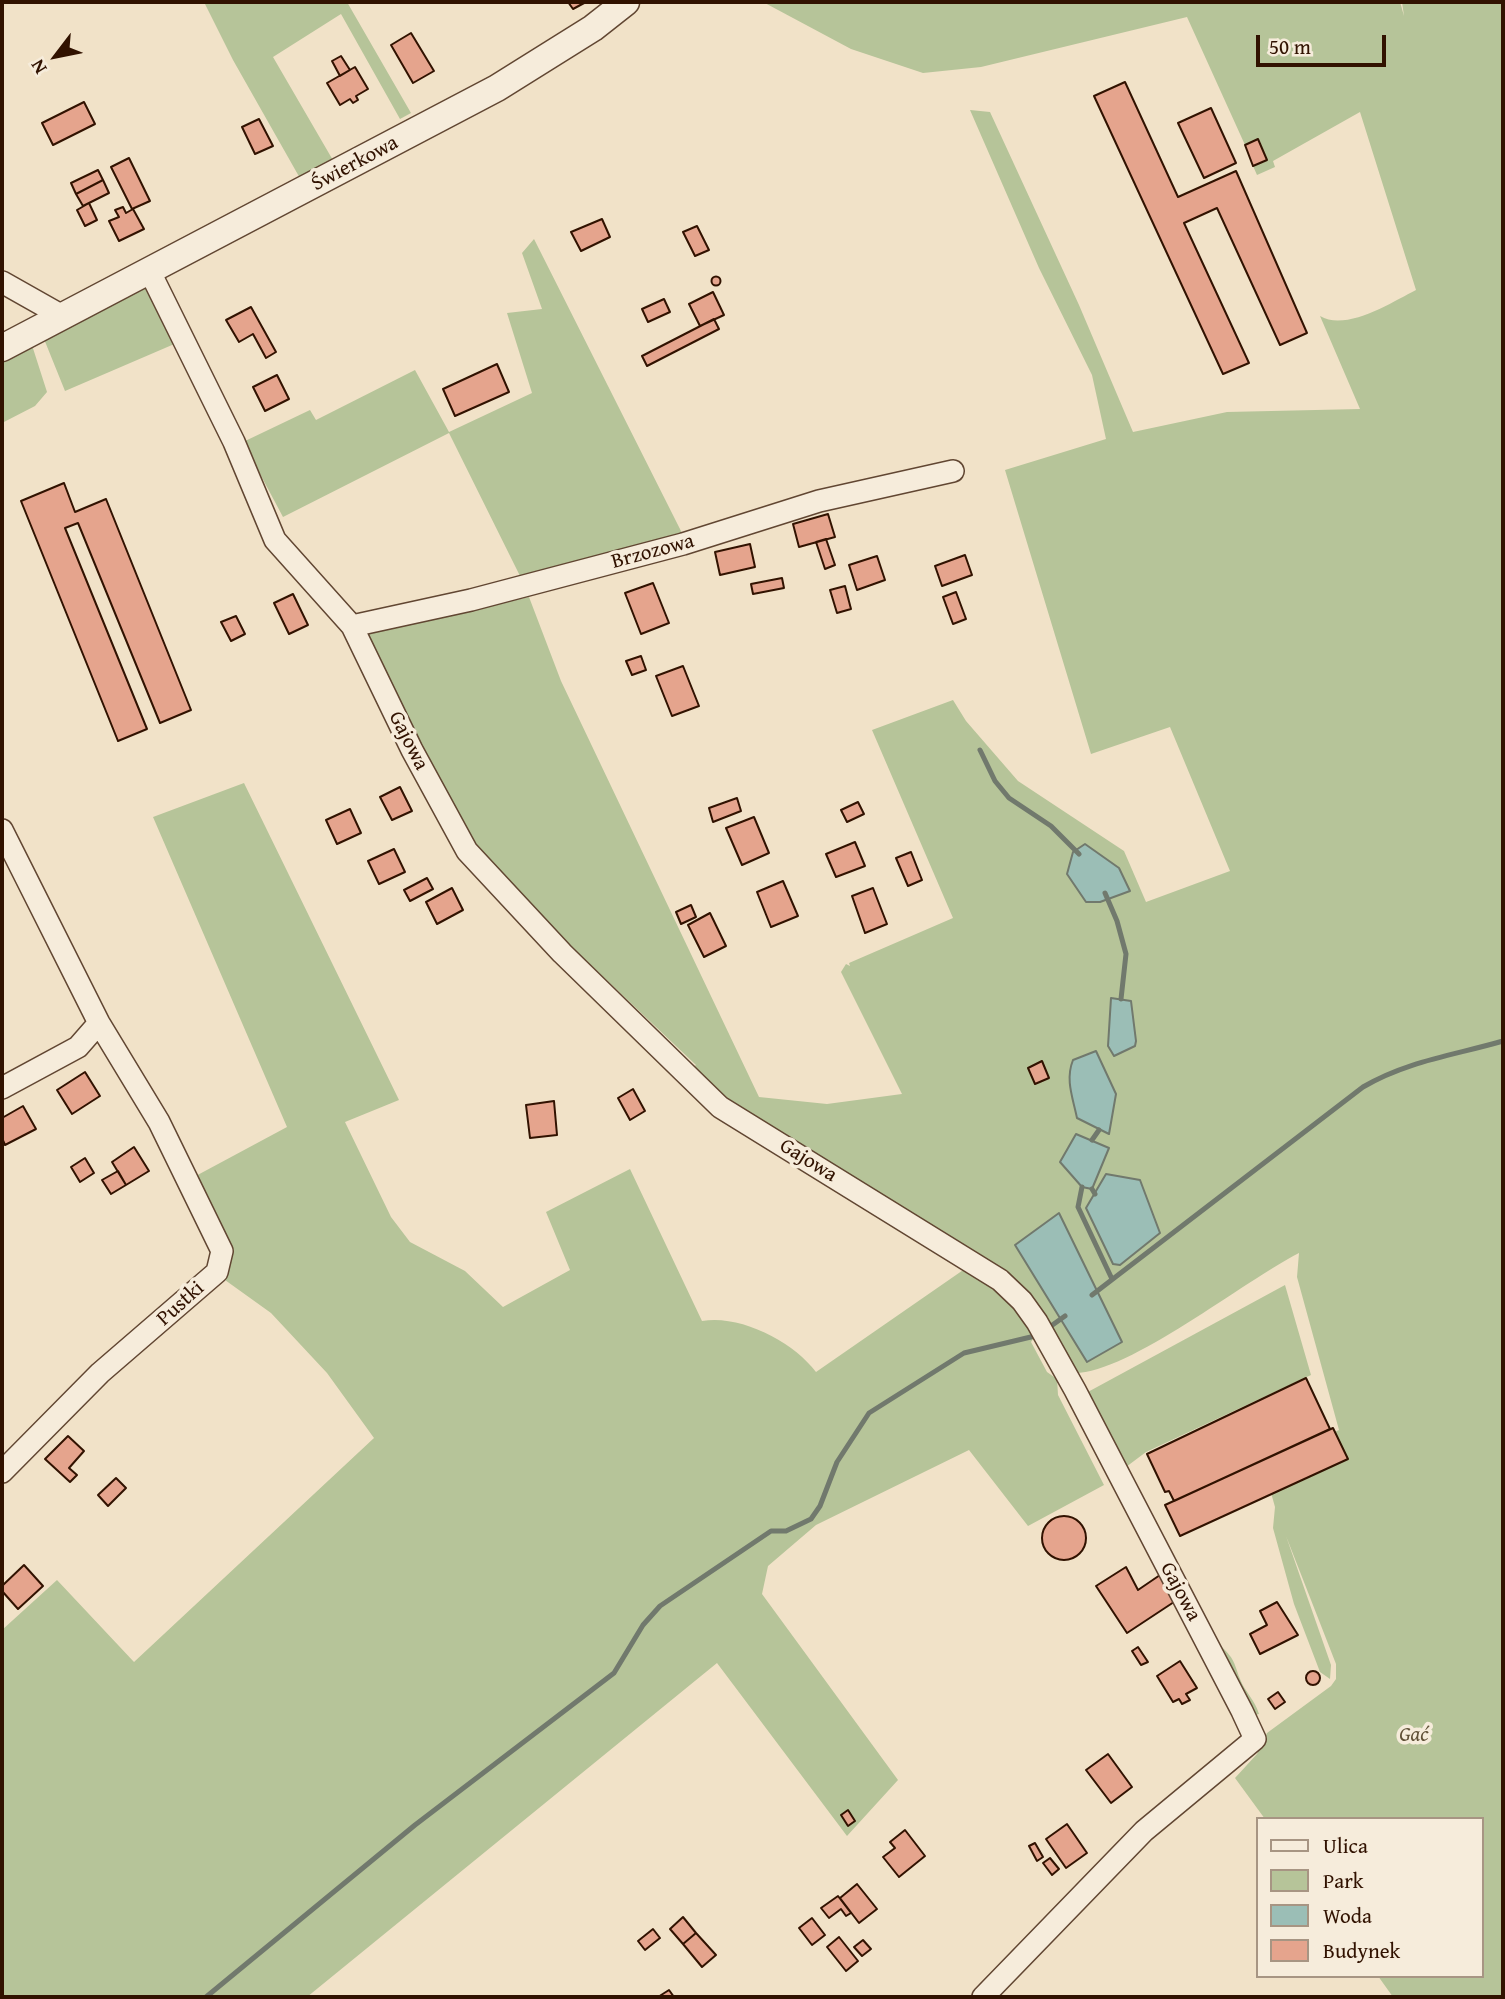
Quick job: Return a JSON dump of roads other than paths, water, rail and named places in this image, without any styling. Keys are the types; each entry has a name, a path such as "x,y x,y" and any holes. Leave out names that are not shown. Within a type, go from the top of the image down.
{"street":[{"name":"Świerkowa","path":"2,348 497,88 593,28 625,2"},
{"name":"Gajowa","path":"150,272 234,442 275,540 352,626 412,750 467,851 562,953 720,1107 1000,1280 1022,1301 1075,1390 1242,1711 1255,1739 1144,1831 984,1997"},
{"path":"2,282 70,314"},
{"name":"Brzozowa","path":"352,626 497,593 683,544 819,501 953,471"},
{"name":"Pustki","path":"2,830 99,1023 159,1122 222,1251 217,1272 100,1373 2,1472"},
{"path":"2,1088 78,1047 99,1023"}],"water":[{"path":"1085,844 1119,868 1130,891 1100,902 1086,902 1067,874 1073,852"},
{"path":"1111,998 1131,1001 1136,1041 1135,1046 1114,1056 1108,1046"},
{"path":"1096,1051 1116,1094 1109,1134 1077,1118 1070,1089 1073,1060"},
{"path":"1076,1134 1109,1148 1092,1189 1082,1187 1060,1162"},
{"path":"1106,1174 1140,1180 1160,1233 1120,1265 1113,1264 1086,1208"},
{"path":"1059,1213 1122,1342 1087,1362 1015,1245"}],"waterway":[{"path":"980,750 995,781 1009,798 1051,826 1079,854"},
{"path":"1105,893 1117,921 1126,954 1121,999"},
{"path":"1092,1295 1363,1087 1414,1065 1503,1041"},
{"path":"1092,1140 1099,1130"},
{"path":"1082,1187 1078,1207 1112,1279"},
{"path":"1092,1189 1095,1194"},
{"path":"1051,1326 1065,1316"},
{"path":"206,1997 415,1825 614,1673 643,1625 660,1606 771,1531 786,1531 811,1519 820,1506 837,1462 869,1413 964,1353 1035,1336"}],"park label":[{"name":"Gać","path":"1414,1736"}]}
